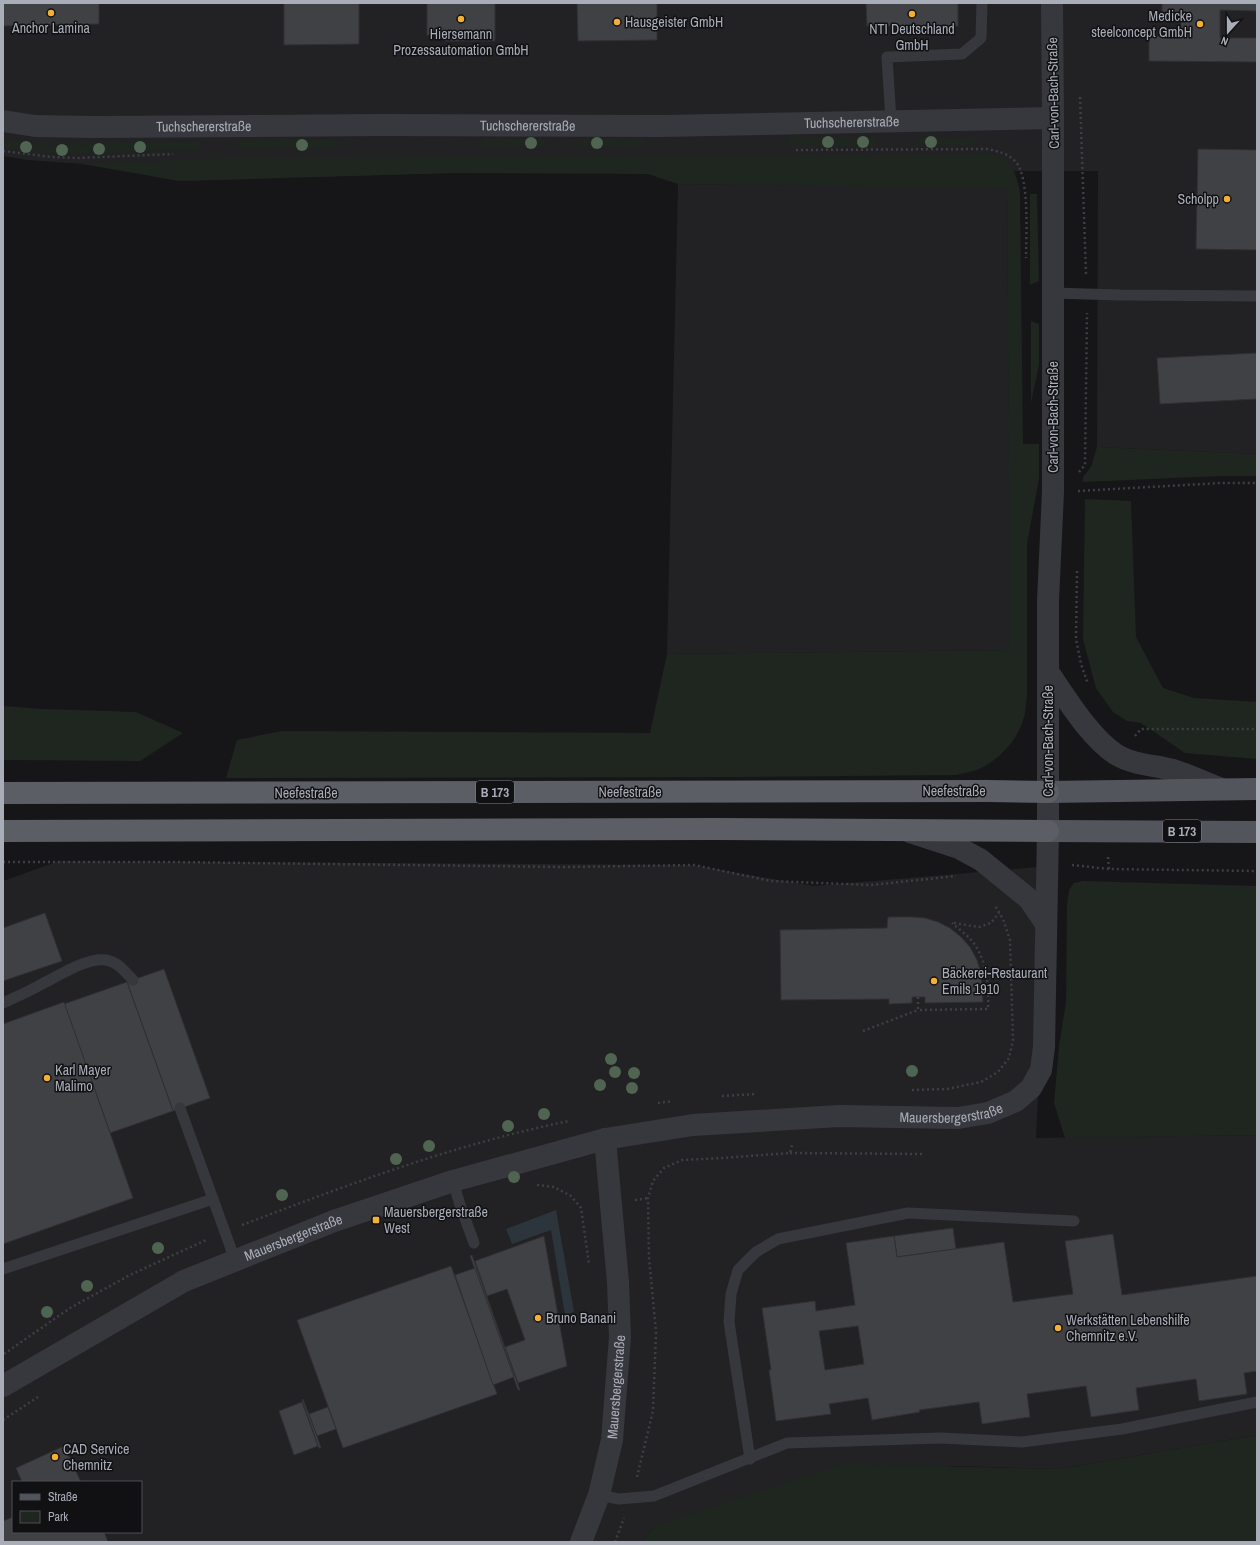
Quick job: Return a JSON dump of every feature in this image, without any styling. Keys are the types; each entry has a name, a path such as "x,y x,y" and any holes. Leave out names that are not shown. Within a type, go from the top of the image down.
{"highway":[{"name":"Neefestraße","path":"3,793 1048,792"},
{"name":"B 173","path":"3,831 1048,831"}],"main road":[{"name":"Neefestraße","path":"1048,792 1257,789"},
{"name":"B 173","path":"1048,831 1257,832"}],"street":[{"name":"Carl-von-Bach-Straße","path":"1048,831 1048,601 1053,492 1052,3"},
{"name":"Tuchschererstraße","path":"3,121 35,126 94,127 352,125 661,126 1053,118"},
{"path":"1048,673 1092,732 1117,755 1140,764 1173,770 1222,789"},
{"path":"902,830 959,848 981,860 1028,899 1046,924"},
{"name":"Mauersbergerstraße","path":"3,1386 184,1281 234,1259 334,1221 453,1180 605,1139 693,1125 800,1117 839,1116 958,1118 988,1113 1016,1101 1031,1088 1041,1070 1044,1047 1048,831"},
{"name":"Mauersbergerstraße","path":"581,1542 593,1507 612,1440 620,1337 618,1282 605,1139"}],"lane":[{"path":"891,121 887,57 962,54 981,38 982,3"},
{"path":"1053,292 1087,294 1257,296"},
{"path":"3,1003 43,984 68,969 91,962 105,960 120,966 133,980"},
{"path":"180,1108 234,1259"},
{"path":"453,1180 474,1244"},
{"path":"3,1269 212,1199"},
{"path":"750,1459 729,1322 731,1294 738,1270 756,1252 778,1238 908,1213 1074,1221"},
{"path":"593,1507 619,1499 654,1496 787,1443 940,1438 1022,1442 1122,1429 1257,1402"}],"path":[{"path":"1078,474 1085,465 1087,294 1080,91"},
{"path":"794,150 997,150 1015,161 1023,176 1025,192 1026,262"},
{"path":"3,151 51,157 78,158 181,153"},
{"path":"1053,492 1257,483"},
{"path":"1077,499 1078,485"},
{"path":"1077,569 1076,639 1081,664 1089,685"},
{"path":"1117,755 1141,728 1257,729"},
{"path":"3,862 171,862 565,867 694,865 771,881 872,885 963,875"},
{"path":"1109,869 1257,871"},
{"path":"909,1090 946,1089 981,1082 998,1072 1008,1058 1013,1040 1010,940 992,900"},
{"path":"863,1031 918,1010 988,1009 987,977 981,957 971,940 952,923 979,927 991,923 999,913"},
{"path":"918,998 918,1010"},
{"path":"790,1153 800,1117"},
{"path":"615,1542 632,1498 653,1411 656,1332 649,1258 648,1198 653,1181 664,1168 682,1160 790,1153 922,1154"},
{"path":"536,1185 554,1188 570,1196 581,1208 590,1267"},
{"path":"3,1420 44,1394"}],"shaded area":[{"path":"3,3 1257,3 1257,454 1097,447 1098,171 452,173 180,181 83,164 27,160 3,156"},
{"path":"678,184 1007,188 1011,650 667,654"},
{"path":"59,861 691,865 814,886 1049,866 1036,1138 1257,1135 1257,1435 1059,1469 952,1466 655,1526 642,1542 3,1542 3,881"},
{"path":"556,1210 574,1312 565,1315 551,1230 512,1244 506,1229"}],"green space":[{"path":"790,137 876,137 879,146 785,146"},
{"path":"974,137 974,145 915,145 919,138"},
{"path":"3,139 27,144 52,145 198,141 201,149 79,154 27,152 3,147"},
{"path":"484,139 543,139 546,146 478,147"},
{"path":"584,139 643,139 647,146 581,147"},
{"path":"239,140 335,140 341,148 236,149"},
{"path":"986,154 1002,158 1011,166 1020,192 1023,444 1039,444 1039,478 1027,544 1027,695 1025,711 1019,731 1014,739 994,760 977,770 956,775 226,778 237,740 282,731 650,733 667,654 1010,650 1007,189 678,184 648,174 452,173 180,181 83,164 219,158"},
{"path":"1030,194 1037,194 1039,281 1030,285"},
{"path":"1031,321 1039,324 1039,365 1031,403"},
{"path":"1097,447 1257,454 1257,476 1220,476 1083,482 1083,477 1091,467"},
{"path":"1085,499 1131,501 1136,637 1163,688 1194,698 1257,702 1257,759 1185,753 1141,723 1127,721 1113,712 1096,688 1083,639"},
{"path":"3,706 42,709 136,712 183,733 140,761 3,760"},
{"path":"1083,881 1257,886 1257,1135 1065,1138 1054,1103 1059,1046 1066,1002 1067,905 1069,890 1074,883"},
{"path":"1257,1435 1257,1542 642,1542 655,1526 843,1464 1059,1469"}],"building":[{"name":"Anchor Lamina","path":"3,3 99,3 99,24 3,26"},
{"path":"284,3 359,3 359,44 284,45"},
{"name":"Hiersemann Prozessautomation GmbH","path":"427,3 495,3 495,41 445,41 445,35 427,35"},
{"name":"Hausgeister GmbH","path":"577,3 657,3 657,40 578,41"},
{"name":"NTI Deutschland GmbH","path":"866,3 958,3 958,26 867,26"},
{"name":"Medicke steelconcept GmbH","path":"1162,3 1257,3 1257,11 1220,10 1220,38 1257,38 1257,62 1149,61 1149,36 1181,36 1181,12 1162,12"},
{"name":"Scholpp","path":"1198,149 1257,150 1257,250 1196,249"},
{"path":"1257,353 1257,399 1160,404 1157,358"},
{"path":"45,913 62,961 3,981 3,928"},
{"path":"888,917 925,918 950,928 961,937 970,947 977,960 981,973 983,1002 925,1003 925,997 912,997 912,1003 889,1004 889,999 781,1000 780,930 887,928"},
{"path":"164,969 210,1098 173,1111 127,982"},
{"path":"127,982 173,1111 110,1133 64,1004"},
{"name":"Karl Mayer Malimo","path":"64,1002 133,1198 3,1244 3,1024"},
{"path":"953,1228 956,1249 897,1257 894,1236"},
{"name":"Werkstätten Lebenshilfe Chemnitz e.V.","path":"1113,1234 1122,1295 1257,1276 1257,1371 1244,1373 1247,1394 1199,1401 1196,1379 1136,1388 1139,1410 1091,1417 1086,1386 1027,1394 1030,1417 982,1424 979,1402 919,1410 920,1412 872,1420 868,1398 829,1404 831,1414 776,1421 769,1370 771,1370 762,1308 815,1301 816,1311 855,1305 846,1243 894,1236 897,1257 1004,1242 1013,1302 1073,1294 1065,1241","holes":["858,1326 864,1364 825,1370 819,1331"]},
{"name":"Bruno Banani","path":"544,1236 567,1366 518,1383 505,1347 525,1340 507,1289 487,1296 475,1261"},
{"path":"472,1255 520,1390 518,1390 470,1256"},
{"path":"451,1266 497,1394 343,1448 297,1320"},
{"path":"475,1268 514,1377 493,1385 455,1275"},
{"path":"303,1399 321,1448 319,1448 302,1400"},
{"path":"302,1402 318,1446 294,1455 279,1411"},
{"path":"328,1407 336,1429 317,1436 309,1414"},
{"name":"CAD Service Chemnitz","path":"64,1446 81,1481 22,1481 16,1468"},
{"path":"12,1517 12,1533 104,1533 108,1542 3,1542 3,1521"}],"place":[{"name":"Anchor Lamina","path":"51,13"},
{"name":"NTI Deutschland GmbH","path":"912,14"},
{"name":"Hiersemann Prozessautomation GmbH","path":"461,19"},
{"name":"Hausgeister GmbH","path":"617,22"},
{"name":"Medicke steelconcept GmbH","path":"1200,24"},
{"name":"Scholpp","path":"1227,199"},
{"name":"Bäckerei-Restaurant Emils 1910","path":"934,981"},
{"name":"Karl Mayer Malimo","path":"47,1078"},
{"name":"Mauersbergerstraße West","path":"376,1220"},
{"name":"Bruno Banani","path":"538,1318"},
{"name":"Werkstätten Lebenshilfe Chemnitz e.V.","path":"1058,1328"},
{"name":"CAD Service Chemnitz","path":"55,1457"}]}
